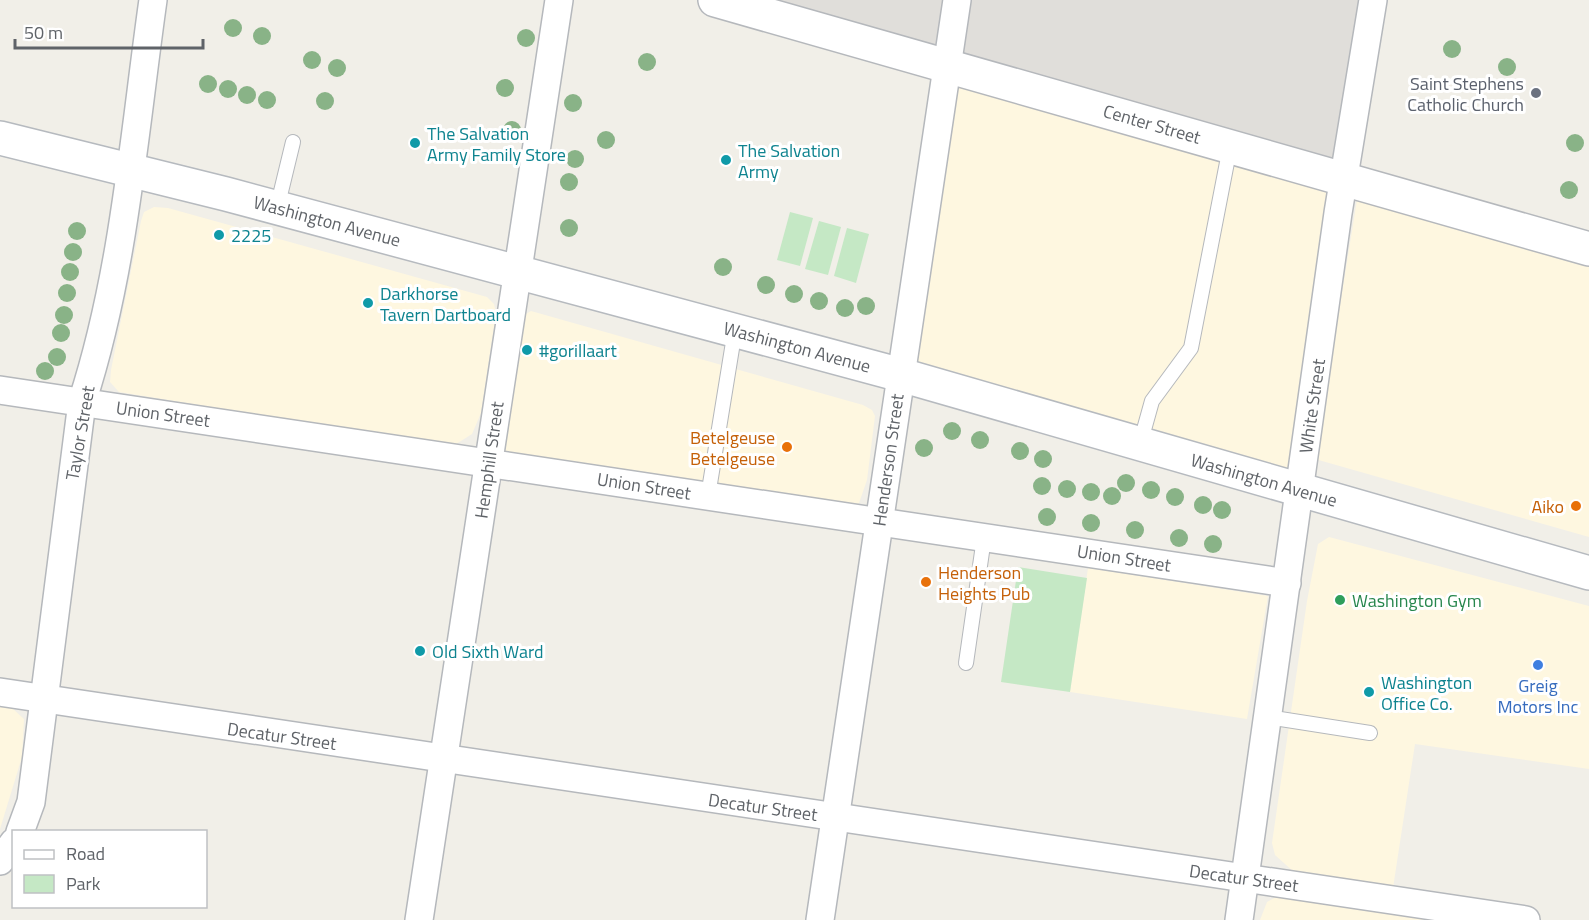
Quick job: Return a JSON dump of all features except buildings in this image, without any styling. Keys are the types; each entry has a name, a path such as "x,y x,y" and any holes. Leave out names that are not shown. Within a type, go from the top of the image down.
{"main road":[{"name":"Center Street","path":"715,0 948,64 1589,249"},
{"name":"Washington Avenue","path":"0,138 130,169 901,375 1589,573"}],"street":[{"name":"Taylor Street","path":"20,830 31,802 82,402 98,354 125,209 153,0"},
{"name":"Hemphill Street","path":"419,920 559,0"},
{"name":"Henderson Street","path":"819,920 957,0"},
{"name":"White Street","path":"1239,920 1344,179 1373,0"},
{"name":"Union Street","path":"0,390 1287,583"},
{"name":"Decatur Street","path":"0,692 1526,920"},
{"path":"0,861 12,845"}],"lane":[{"path":"277,208 293,142"},
{"path":"1140,444 1152,401 1191,348 1230,147"},
{"path":"708,496 735,330"},
{"path":"966,663 984,538"},
{"path":"1268,717 1370,733"}],"shaded area":[{"path":"759,0 1362,0 1337,164"},
{"path":"953,77 1331,187 1292,474 912,366"},
{"path":"1357,200 1589,265 1589,537 1315,459"},
{"path":"154,207 168,208 487,297 494,304 496,313 481,413 472,434 453,446 119,392 110,382 111,370 141,221 144,212"},
{"path":"531,311 863,405 872,410 875,416 867,480 859,503 853,506 504,454 502,447 524,315"},
{"path":"1329,537 1589,606 1589,769 1415,744 1393,888 1295,873 1275,855 1272,843 1307,601 1318,544"},
{"path":"1088,568 1268,596 1247,719 1070,692"},
{"path":"0,704 10,706 24,719 22,757 0,829"},
{"path":"1278,896 1446,920 1260,920 1267,902"}],"green space":[{"path":"790,212 813,218 800,266 777,260"},
{"path":"819,221 841,227 828,275 805,269"},
{"path":"847,228 869,234 856,283 834,276"},
{"path":"1018,567 1087,578 1070,692 1001,682"}],"place":[{"name":"Saint Stephens Catholic Church","path":"1536,93"},
{"name":"The Salvation Army Family Store","path":"415,143"},
{"name":"The Salvation Army","path":"726,160"},
{"name":"2225","path":"219,235"},
{"name":"Darkhorse Tavern Dartboard","path":"368,303"},
{"name":"#gorillaart","path":"527,350"},
{"name":"Betelgeuse Betelgeuse","path":"787,447"},
{"name":"Aiko","path":"1576,506"},
{"name":"Henderson Heights Pub","path":"926,582"},
{"name":"Washington Gym","path":"1340,600"},
{"name":"Old Sixth Ward","path":"420,651"},
{"name":"Greig Motors Inc","path":"1538,665"},
{"name":"Washington Office Co.","path":"1369,692"}]}
